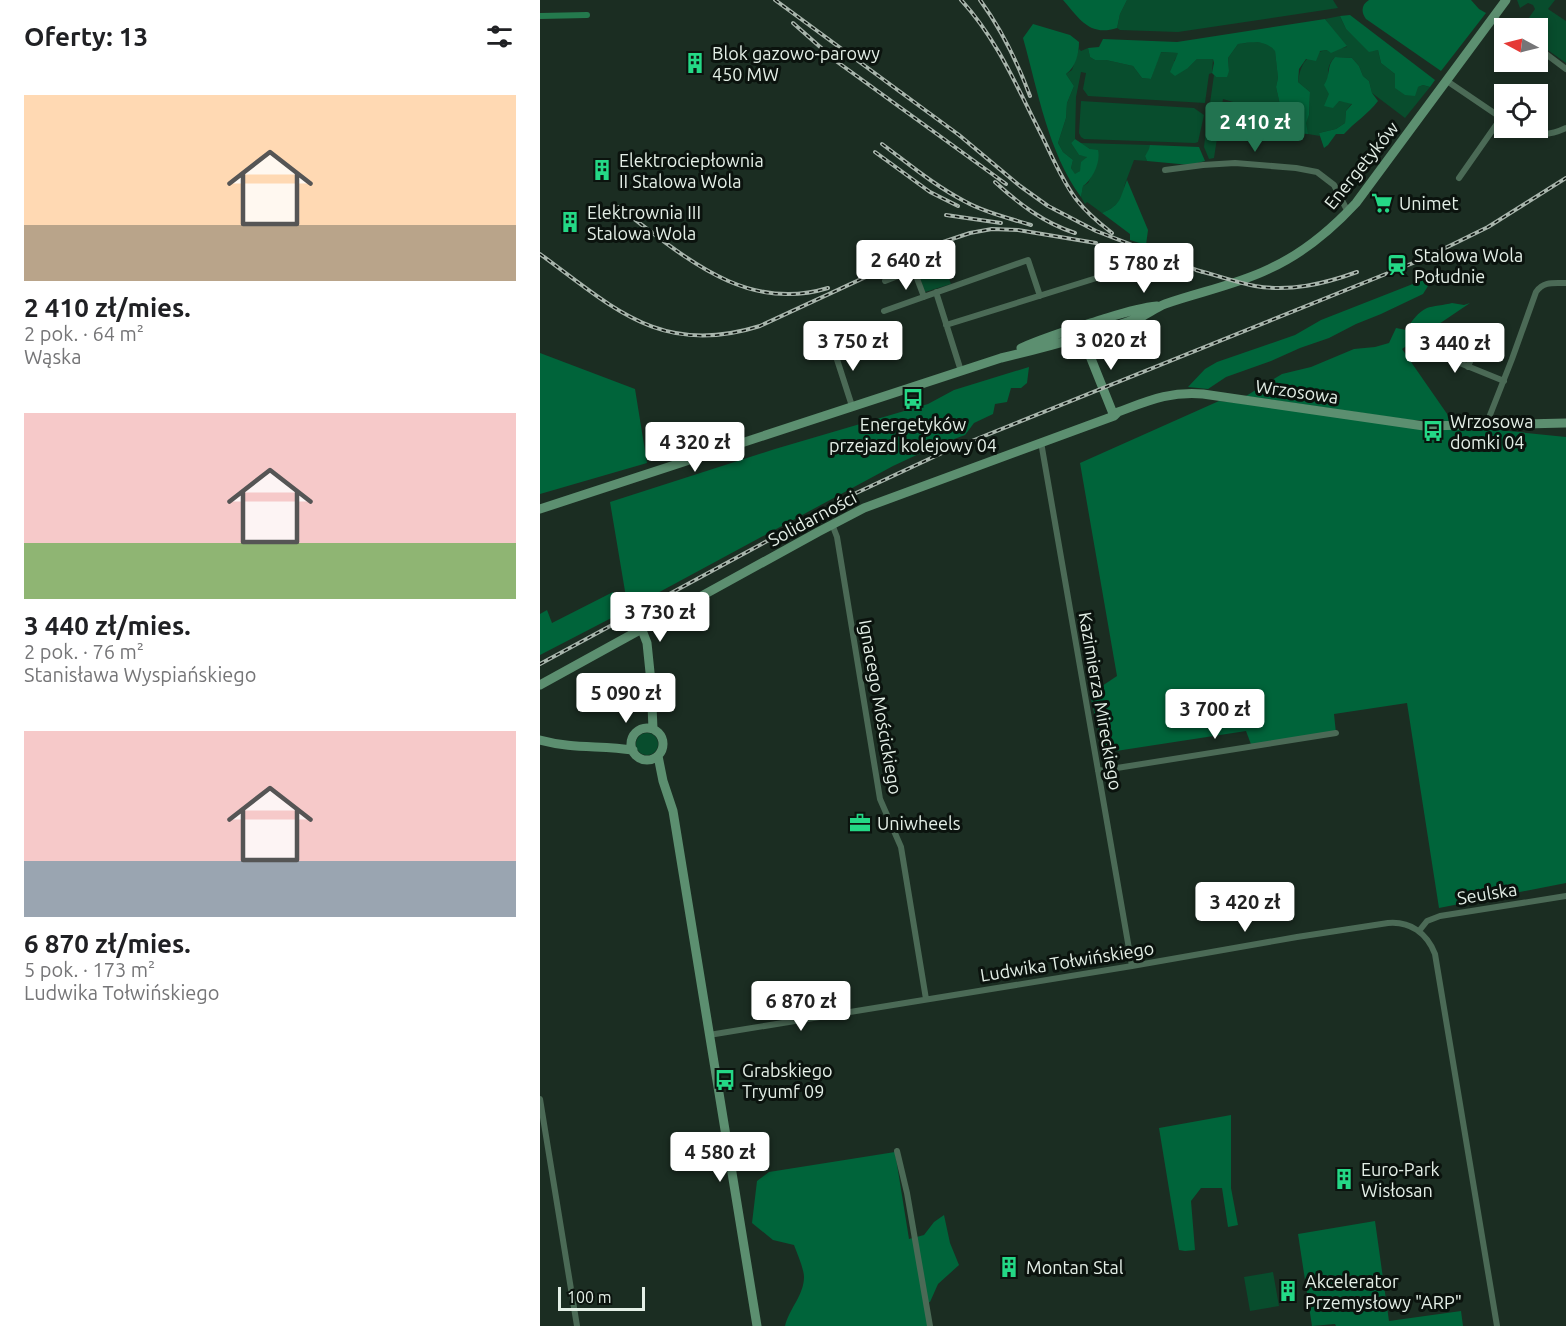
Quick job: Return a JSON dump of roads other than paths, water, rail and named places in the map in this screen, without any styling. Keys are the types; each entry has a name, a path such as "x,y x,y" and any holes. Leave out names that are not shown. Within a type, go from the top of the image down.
{"street":[{"name":"Energetyków","path":"1001,358 1063,332 1138,309 1162,305 1252,276 1299,252 1348,212 1368,188 1506,0"},
{"path":"1548,56 1566,69"},
{"path":"1447,81 1494,113"},
{"path":"1548,134 1566,128"},
{"path":"1459,178 1494,131"},
{"path":"1165,170 1235,163 1317,172 1334,185 1348,212"},
{"path":"884,311 1028,260 1040,296"},
{"path":"885,281 908,272 915,273 924,297"},
{"path":"946,325 1103,276"},
{"path":"1488,425 1536,292 1546,284 1566,283"},
{"path":"936,292 961,371"},
{"name":"Energetyków","path":"540,509 1001,358 1084,335 1144,315 1162,305"},
{"path":"1063,332 1084,335 1106,319"},
{"path":"1468,367 1484,326"},
{"path":"1084,335 1088,351 1114,416"},
{"path":"1427,338 1445,357 1504,381"},
{"path":"832,344 852,406"},
{"name":"Wrzosowa","path":"1114,416 1118,412 1160,397 1188,393 1416,425 1566,423"},
{"name":"Solidarności","path":"540,685 864,508 1114,416"},
{"name":"Kazimierza Mireckiego","path":"1041,442 1132,966"},
{"name":"Ignacego Mościckiego","path":"832,524 837,537 880,799 901,847 926,999"},
{"path":"638,632 646,643 652,690 648,729"},
{"path":"648,729 660,734 663,743 661,752 654,758 640,758 632,746 636,733 648,729"},
{"path":"1098,771 1336,733"},
{"path":"540,740 569,746 632,746"},
{"path":"654,758 673,811 758,1326"},
{"name":"Seulska","path":"1419,931 1427,921 1440,916 1566,896"},
{"name":"Ludwika Tołwińskiego","path":"709,1035 1388,923 1403,924 1419,931"},
{"path":"1419,931 1433,948 1438,965 1497,1326"},
{"path":"540,1099 577,1326"},
{"path":"897,1151 907,1193 930,1326"}],"waterway":[{"path":"540,16 587,15"}],"railway":[{"path":"775,0 959,135 1020,186 1048,206 1096,231 1202,272"},
{"path":"961,0 974,15 1006,64 1071,191 1088,213 1112,233"},
{"path":"980,0 1008,46 1030,96"},
{"path":"793,23 836,61 1006,184"},
{"path":"882,144 933,182 966,202 1031,225"},
{"path":"875,152 930,192 958,206"},
{"path":"540,664 854,494 942,453 1423,259 1488,227 1566,178"},
{"path":"995,182 1032,212 1075,233"},
{"path":"618,207 690,260 741,286 768,293 797,294 828,288"},
{"path":"946,215 1001,223"},
{"path":"540,254 616,309 641,322 666,331 694,335 725,334 760,326 937,244 970,233 992,229 1018,230 1096,243"},
{"path":"1196,270 1240,283 1268,288 1319,283 1357,272"}],"place":[{"name":"Blok gazowo-parowy 450 MW","path":"695,63"},
{"name":"Elektrociepłownia II Stalowa Wola","path":"602,170"},
{"name":"Unimet","path":"1382,203"},
{"name":"Elektrownia III Stalowa Wola","path":"570,222"},
{"name":"Stalowa Wola Południe","path":"1397,265"},
{"name":"Energetyków przejazd kolejowy 04","path":"913,399"},
{"name":"Wrzosowa domki 04","path":"1433,431"},
{"name":"Uniwheels","path":"860,823"},
{"name":"Grabskiego Tryumf 09","path":"725,1080"},
{"name":"Euro-Park Wisłosan","path":"1344,1179"},
{"name":"Montan Stal","path":"1009,1267"},
{"name":"Akcelerator Przemysłowy \"ARP\"","path":"1288,1291"}]}
